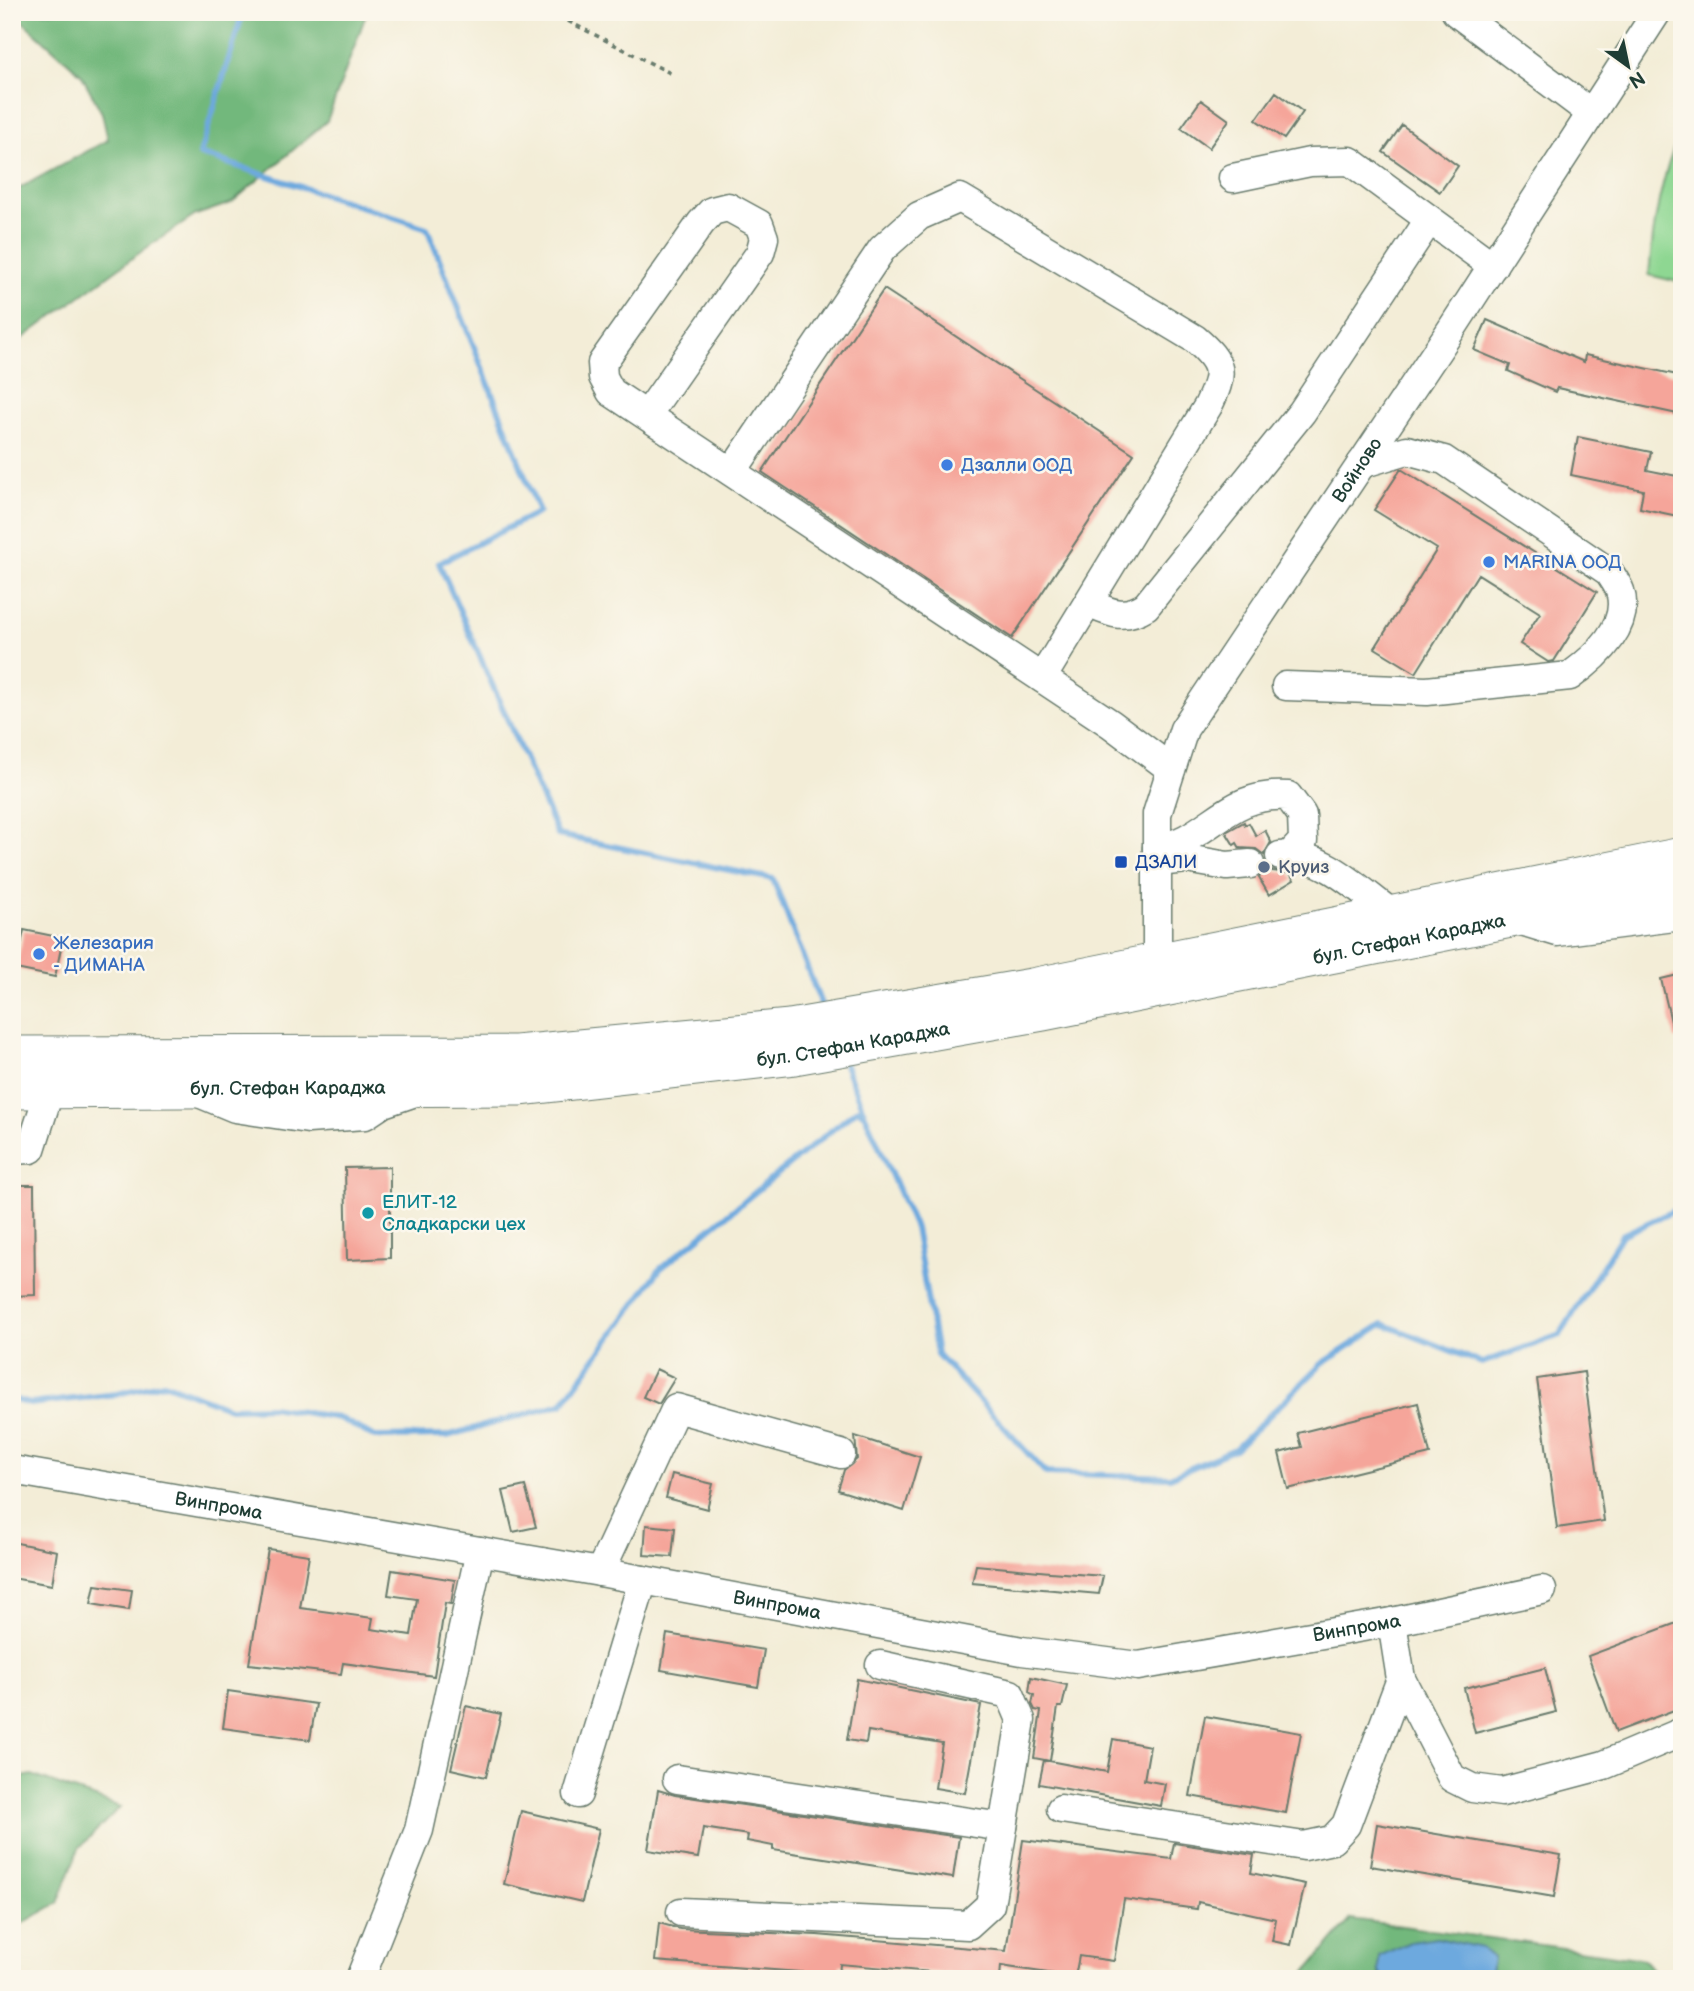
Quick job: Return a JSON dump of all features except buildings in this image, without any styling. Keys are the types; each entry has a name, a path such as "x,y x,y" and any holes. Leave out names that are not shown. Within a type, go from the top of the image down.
{"main road":[{"name":"бул. Стефан Караджа","path":"12,1090 519,1087 794,1056 1162,975 1391,913 1682,856"},
{"name":"бул. Стефан Караджа","path":"12,1055 516,1054 790,1027 1032,987 1162,975 1515,919 1682,885"}],"street":[{"path":"1456,12 1591,113"},
{"name":"Войново","path":"1162,975 1157,814 1184,729 1493,266 1657,12"},
{"path":"1233,177 1310,162 1350,161 1493,266"},
{"path":"732,472 882,249 919,216 960,198 1195,339 1216,357 1220,381 1208,406 1042,678"},
{"path":"647,415 760,253 764,238 759,224 728,207 712,211 701,223 602,363 603,377 611,391 732,472 1042,678 1111,723 1171,769"},
{"path":"1088,603 1119,616 1132,614 1146,606 1302,412 1429,220"},
{"path":"1286,686 1427,691 1570,676 1589,662 1613,636 1621,593 1609,572 1598,564 1444,460 1407,450 1361,464"},
{"path":"1157,855 1236,806 1266,794 1288,796 1302,815 1303,841 1285,856 1309,858 1326,866 1391,913"},
{"path":"1157,855 1227,866 1250,864"},
{"path":"1515,919 1557,932 1682,916"},
{"path":"187,1088 235,1108 352,1128 428,1087"},
{"path":"12,1150 31,1149 50,1089"},
{"path":"600,1572 676,1408 841,1454"},
{"name":"Винпрома","path":"12,1470 600,1572 1022,1651 1138,1666 1392,1622 1542,1590"},
{"path":"360,1979 419,1829 480,1551"},
{"path":"578,1794 643,1580"},
{"path":"1392,1622 1401,1679 1452,1778 1488,1792 1502,1792 1604,1765 1682,1732"},
{"path":"681,1912 968,1925 990,1905 1021,1720 1010,1693 1022,1651"},
{"path":"880,1665 1010,1693"},
{"path":"1060,1809 1304,1846 1332,1840 1346,1825 1401,1679"},
{"path":"677,1779 1003,1827"}],"path":[{"path":"551,12 672,74"}],"green space":[{"path":"12,12 367,12 327,121 231,203 196,215 12,346 12,192 108,140 102,113 81,74"},
{"path":"1682,128 1682,283 1649,275 1659,200"},
{"path":"32,1775 120,1807 79,1848 58,1903 12,1929 12,1779"},
{"path":"1351,1919 1644,1959 1659,1979 1490,1979 1493,1958 1379,1972 1383,1979 1300,1979"}],"water":[{"path":"1437,1938 1482,1948 1493,1958 1490,1979 1383,1979 1379,1972 1379,1956 1410,1942"}],"waterway":[{"path":"243,12 200,154 427,228 539,512 439,563 558,835 773,879 821,1004"},
{"path":"845,1065 864,1112"},
{"path":"12,1399 30,1404 117,1394 164,1383 230,1408 271,1407 339,1418 375,1437 447,1436 562,1404 660,1269 858,1109 865,1115 915,1228 937,1354 1046,1473 1170,1477 1235,1449 1322,1364 1383,1324 1482,1363 1560,1335 1622,1235 1682,1207"}],"place":[{"name":"Дзалли ООД","path":"947,465"},
{"name":"MARINA ООД","path":"1489,562"},
{"name":"ДЗАЛИ","path":"1121,862"},
{"name":"Круиз","path":"1264,867"},
{"name":"Железария - ДИМАНА","path":"39,954"},
{"name":"ЕЛИТ-12 Сладкарски цех","path":"368,1213"}]}
